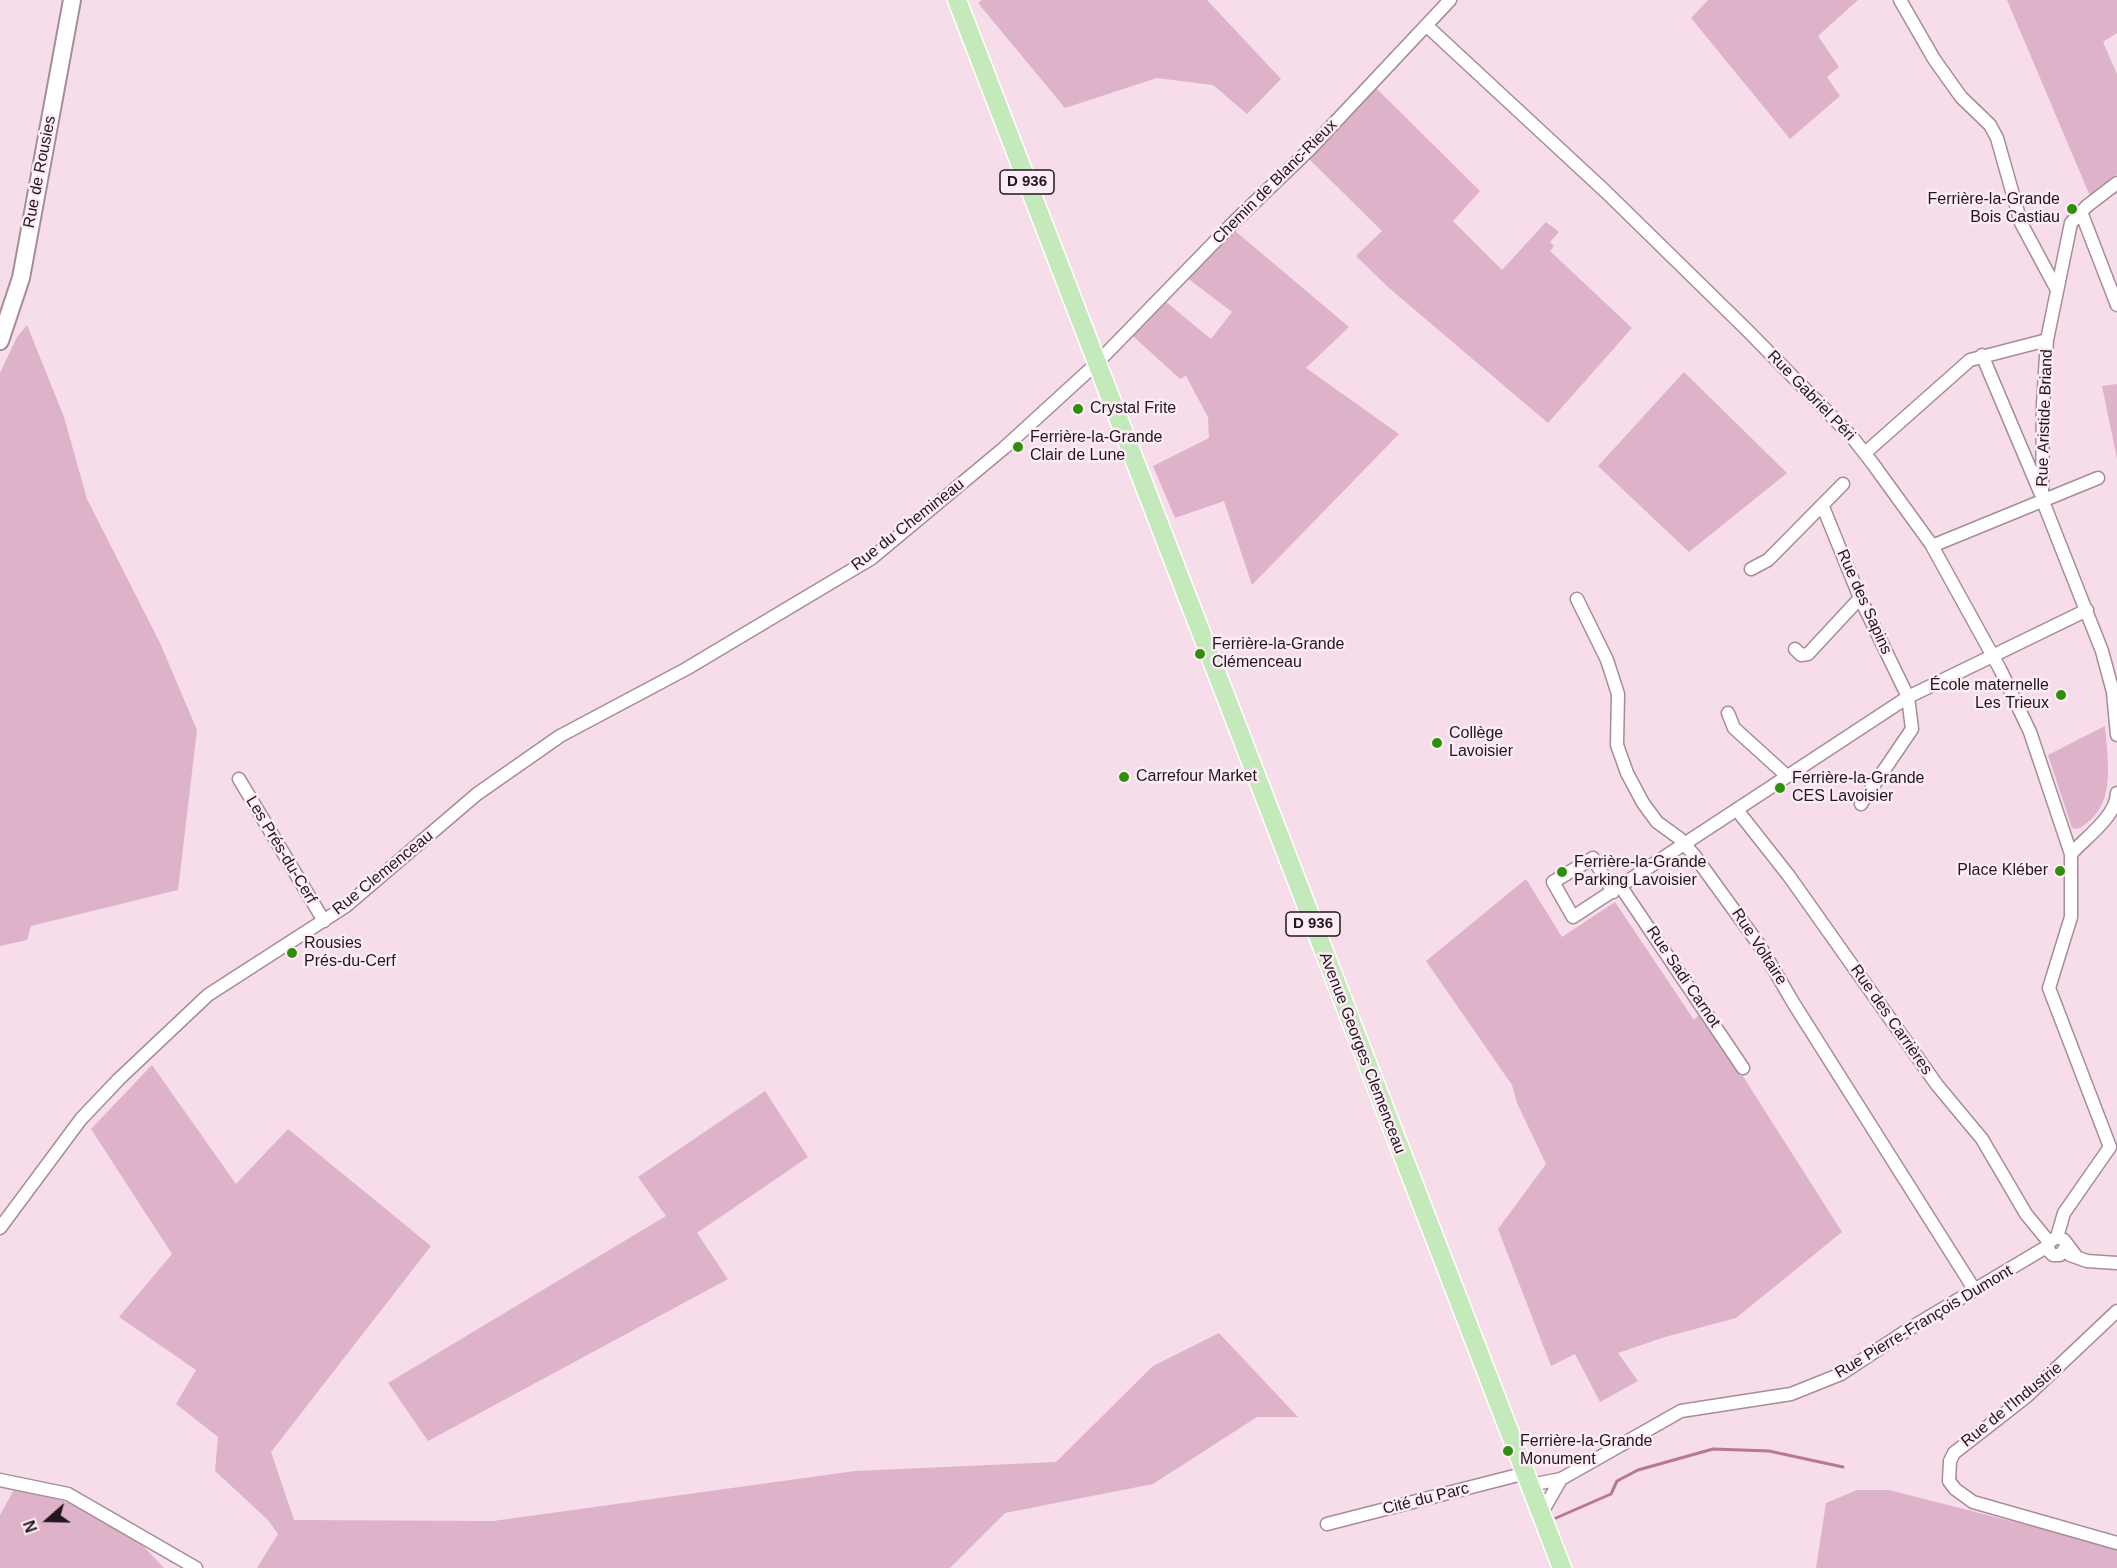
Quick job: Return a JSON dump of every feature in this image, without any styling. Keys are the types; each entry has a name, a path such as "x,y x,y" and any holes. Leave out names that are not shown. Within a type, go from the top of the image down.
{"main road":[{"name":"Avenue Georges Clemenceau","path":"957,0 1562,1568"}],"street":[{"name":"Rue de Rousies","path":"0,341 21,278 72,0"},
{"name":"Chemin de Blanc-Rieux","path":"1097,363 1234,222 1310,149 1450,0"},
{"path":"1900,0 1915,30 1954,88 1993,131 2009,174 2021,223 2057,290"},
{"name":"Rue Gabriel Péri","path":"1427,26 1606,192 1755,338 1865,453 1932,546 1992,656 2030,732 2071,854"},
{"name":"Rue Aristide Briand","path":"2117,183 2071,223 2047,340 2043,405 2042,499 2102,651 2113,692 2117,735"},
{"path":"2081,212 2111,279 2117,305"},
{"path":"1865,453 1970,360 1982,355 2047,340"},
{"path":"1982,355 2042,499"},
{"name":"Rue du Chemineau","path":"604,712 775,617 872,558 1004,448 1097,363"},
{"path":"1932,546 2098,478"},
{"path":"1751,569 1768,560 1810,514 1823,507 1843,484"},
{"name":"Rue des Sapins","path":"1823,507 1860,598 1908,697 1912,729 1861,804"},
{"path":"1795,649 1801,655 1808,654 1860,598"},
{"name":"Rue Voltaire","path":"1577,599 1607,660 1618,694 1617,745 1627,773 1643,803 1657,822 1685,845 1760,946 1794,1004 1974,1289"},
{"path":"1617,890 1908,697 2087,610"},
{"name":"Rue Clemenceau","path":"0,1228 81,1119 208,995 324,921 394,867 477,794 560,736 604,712"},
{"path":"1728,713 1734,728 1786,776"},
{"name":"Les Prés-du-Cerf","path":"238,778 324,921"},
{"path":"2059,1246 2064,1213 2111,1140 2049,988 2071,917 2071,854 2109,814 2115,806 2117,793"},
{"name":"Rue des Carrières","path":"1737,810 1795,884 1937,1085 1982,1139 2026,1214 2040,1233 2087,1261 2117,1263"},
{"name":"Rue Sadi Carnot","path":"1617,890 1573,917 1553,882 1593,858 1692,989 1743,1068"},
{"name":"Rue Pierre-François Dumont","path":"1528,1479 1561,1479 1681,1411 1791,1394 1841,1374 1974,1289 2024,1261 2059,1246"},
{"name":"Rue de l'Industrie","path":"2117,1311 2074,1355 2027,1396 1954,1453 1948,1473 1955,1489 1973,1502 2117,1543"},
{"name":"Cité du Parc","path":"1327,1524 1528,1479"},
{"path":"1541,1514 1561,1479"},
{"path":"0,1480 68,1494 196,1568"}],"shaded area":[{"path":"982,0 1207,0 1281,79 1247,114 1213,85 1157,78 1065,108 978,3"},
{"path":"1708,0 1858,0 1818,36 1839,67 1827,77 1840,96 1790,139 1691,18"},
{"path":"2007,0 2117,0 2117,33 2103,42 2117,74 2117,174 2090,196"},
{"path":"1376,88 1480,191 1453,221 1502,270 1546,222 1559,232 1550,242 1554,246 1550,251 1632,328 1548,423 1389,288 1356,256 1382,231 1309,159"},
{"path":"1234,230 1349,327 1306,368 1399,434 1252,585 1224,501 1175,518 1153,466 1209,438 1208,417 1186,376 1180,379 1133,336 1166,302 1211,339 1232,312 1186,277"},
{"path":"27,325 64,417 87,499 160,643 197,730 178,890 31,926 27,940 0,946 0,373 17,337"},
{"path":"1684,372 1787,473 1689,552 1598,466"},
{"path":"2117,384 2117,459 2102,386"},
{"path":"2105,726 2108,770 2104,797 2099,810 2090,820 2078,829 2072,828 2048,755"},
{"path":"1526,879 1562,937 1615,902 1694,1020 1702,1012 1842,1232 1736,1318 1665,1337 1618,1353 1638,1381 1600,1402 1575,1354 1551,1366 1498,1229 1546,1164 1517,1103 1512,1085 1426,961"},
{"path":"152,1065 236,1184 288,1129 431,1246 271,1452 294,1520 493,1521 855,1471 1056,1462 1153,1366 1219,1333 1298,1417 1257,1417 1153,1484 1005,1513 950,1568 257,1568 278,1534 268,1520 215,1471 218,1437 176,1404 196,1370 119,1317 172,1254 91,1129"},
{"path":"765,1091 808,1157 697,1233 728,1279 428,1441 388,1383 666,1216 638,1177"},
{"path":"16,1486 104,1514 129,1531 164,1568 0,1568 0,1515"},
{"path":"1857,1490 1889,1490 2117,1548 2117,1568 1816,1568 1826,1503"}],"waterway":[{"path":"1556,1518 1611,1494 1617,1481 1638,1470 1713,1449 1769,1451 1843,1467"}],"place":[{"name":"Ferrière-la-Grande Bois Castiau","path":"2072,209"},
{"name":"Crystal Frite","path":"1078,409"},
{"name":"Ferrière-la-Grande Clair de Lune","path":"1018,447"},
{"name":"Ferrière-la-Grande Clémenceau","path":"1200,654"},
{"name":"École maternelle Les Trieux","path":"2061,695"},
{"name":"Collège Lavoisier","path":"1437,743"},
{"name":"Carrefour Market","path":"1124,777"},
{"name":"Ferrière-la-Grande CES Lavoisier","path":"1780,788"},
{"name":"Place Kléber","path":"2060,871"},
{"name":"Ferrière-la-Grande Parking Lavoisier","path":"1562,872"},
{"name":"Rousies Prés-du-Cerf","path":"292,953"},
{"name":"Ferrière-la-Grande Monument","path":"1508,1451"}]}
